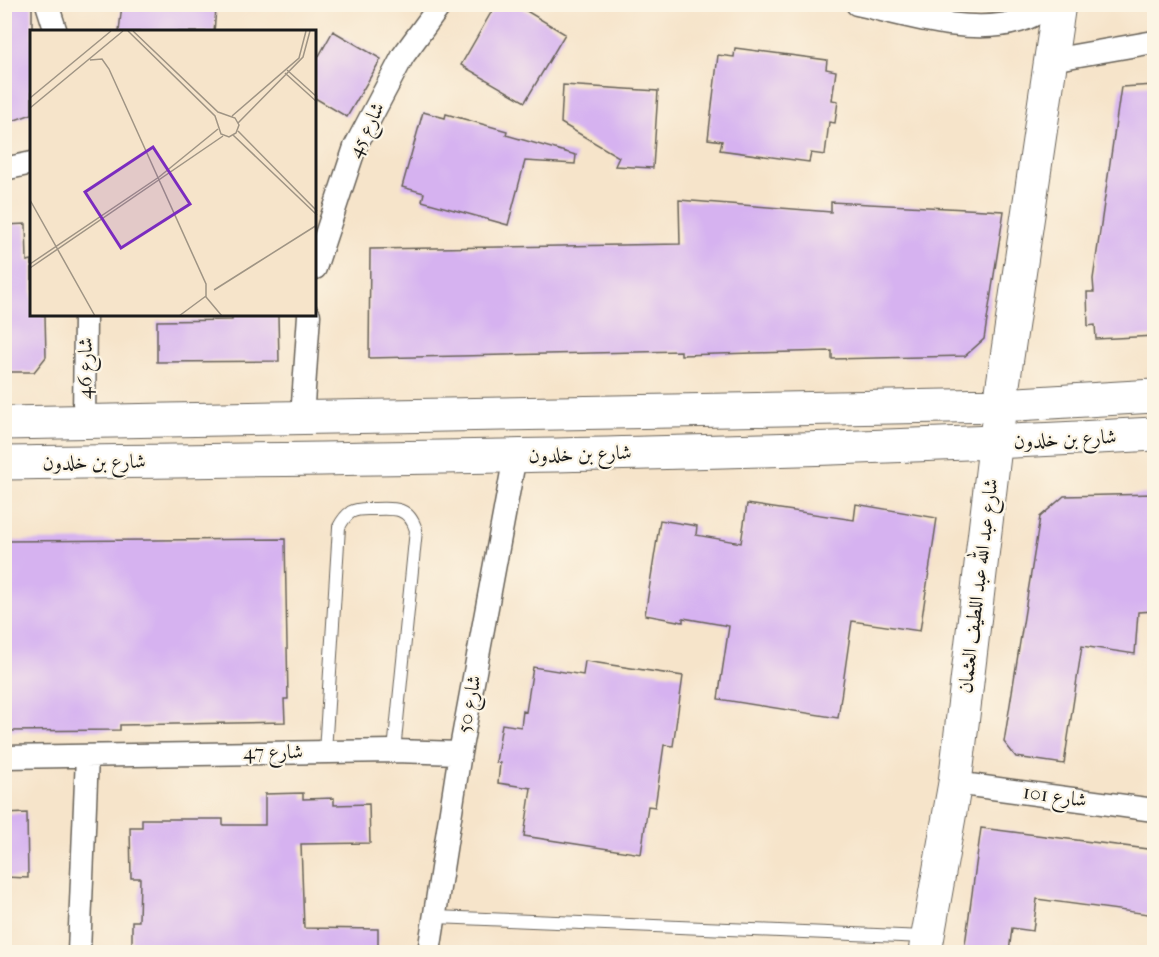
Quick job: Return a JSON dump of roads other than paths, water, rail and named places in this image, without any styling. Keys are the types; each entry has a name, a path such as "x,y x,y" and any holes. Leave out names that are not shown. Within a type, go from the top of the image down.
{"street":[{"path":"47,4 55,30"},
{"name":"شارع 45","path":"316,265 355,147 403,56 441,4"},
{"path":"857,4 948,24 993,25 1017,22 1035,15 1052,4"},
{"name":"شارع عبد الله عبد اللطيف العثمان","path":"927,945 955,783 1000,405 1059,4"},
{"path":"1051,60 1155,42"},
{"path":"4,169 30,163"},
{"name":"شارع 46","path":"84,422 85,316"},
{"path":"302,418 309,316"},
{"name":"شارع بن خلدون","path":"4,423 1000,405 1155,396"},
{"name":"شارع بن خلدون","path":"4,463 515,456 996,443 1155,434"},
{"name":"شارع 50","path":"429,952 460,753 515,456"},
{"name":"شارع 47","path":"4,757 394,751 460,753"},
{"path":"79,952 87,756"},
{"name":"شارع 101","path":"955,783 1155,810"}],"lane":[{"path":"325,752 339,527 343,519 358,510 392,508 400,509 408,514 416,530 394,751"},
{"path":"435,917 927,945"}]}
